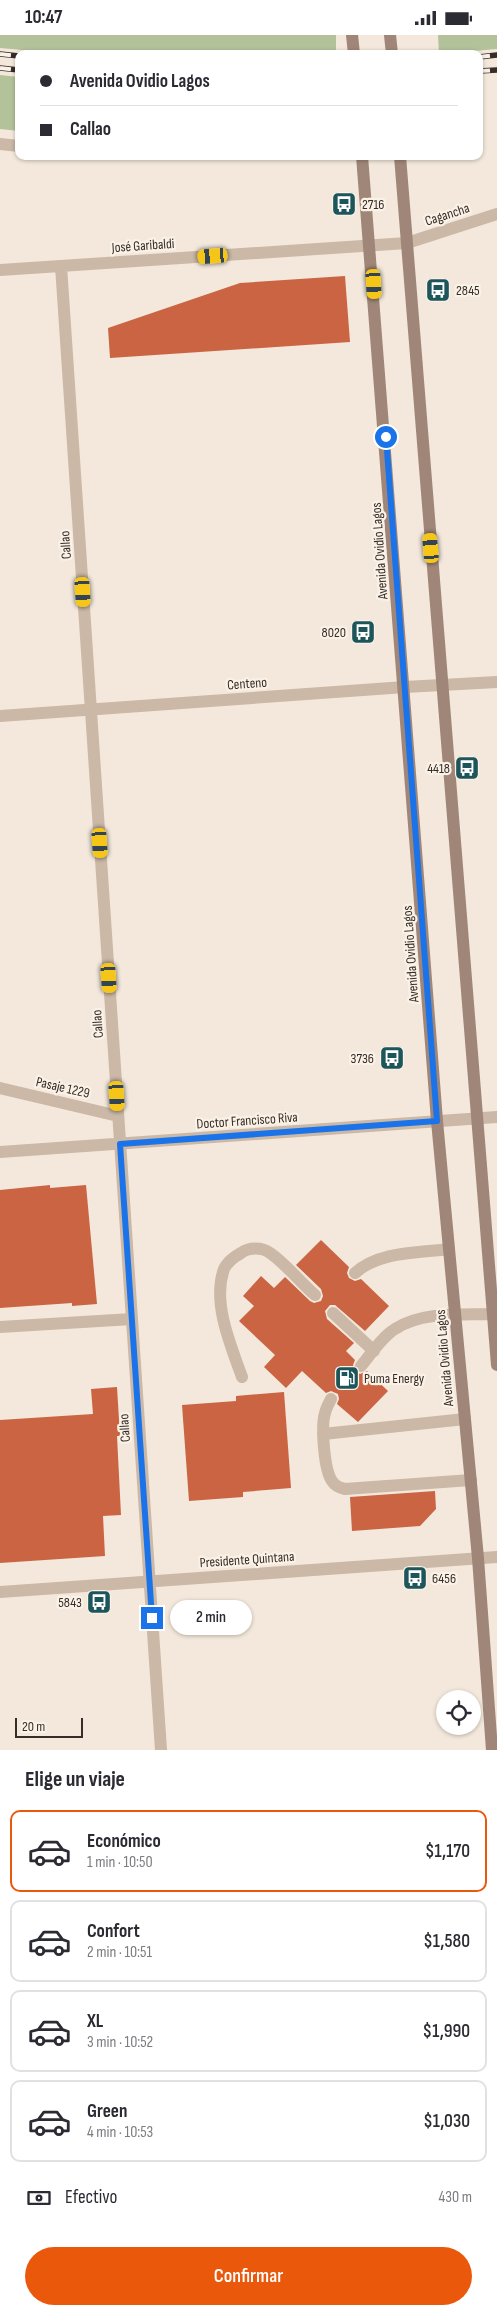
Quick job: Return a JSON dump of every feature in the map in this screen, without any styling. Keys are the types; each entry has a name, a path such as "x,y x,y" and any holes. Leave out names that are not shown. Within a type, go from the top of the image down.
{"main road":[{"path":"352,35 354,50"},
{"path":"390,35 392,50"},
{"name":"Avenida Ovidio Lagos","path":"362,160 371,245 437,1121 478,1559 492,1750"},
{"path":"400,160 497,1365"}],"street":[{"path":"0,144 15,146"},
{"name":"Cagancha","path":"407,243 497,214"},
{"name":"José Garibaldi","path":"0,270 407,243"},
{"name":"Callao","path":"62,266 161,1750"},
{"name":"Centeno","path":"0,716 497,682"},
{"name":"Pasaje 1229","path":"0,1088 118,1115"},
{"name":"Doctor Francisco Riva","path":"0,1152 497,1117"},
{"path":"242,1377 226,1327 221,1303 223,1270 229,1262 242,1252 251,1249 270,1252 315,1295"},
{"path":"355,1273 366,1263 385,1257 449,1249"},
{"path":"333,1313 374,1351"},
{"path":"361,1366 393,1330 408,1322 455,1315 493,1314"},
{"path":"0,1327 132,1319"},
{"path":"332,1399 324,1414 323,1434 330,1478 339,1487 345,1489 471,1479"},
{"path":"323,1434 465,1419"},
{"name":"Presidente Quintana","path":"0,1592 497,1557"}],"green space":[{"path":"0,35 336,35 336,50 22,50 0,48"},
{"path":"438,35 497,35 497,49 439,50"},
{"path":"0,75 15,77 15,131 0,129"}],"building":[{"path":"345,276 350,342 110,358 108,328 240,283"},
{"path":"50,1185 50,1188 86,1185 97,1304 72,1306 72,1303 0,1308 0,1190"},
{"path":"321,1240 349,1267 347,1273 349,1278 355,1281 361,1279 389,1306 365,1331 335,1305 330,1305 325,1311 327,1319 354,1343 346,1351 355,1360 353,1365 356,1372 360,1374 367,1371 388,1391 358,1422 337,1404 338,1394 331,1391 326,1393 302,1371 286,1388 264,1367 275,1355 239,1321 254,1306 243,1296 261,1276 274,1288 285,1277 310,1301 314,1303 321,1301 323,1296 321,1289 296,1265"},
{"path":"117,1387 120,1436 117,1436 121,1515 103,1516 105,1556 0,1563 0,1420 93,1414 91,1389"},
{"path":"284,1392 291,1488 243,1492 243,1497 189,1501 182,1405 236,1401 236,1396"},
{"path":"435,1491 436,1509 420,1526 352,1531 350,1497"}],"railway":[{"path":"0,54 15,56"},
{"path":"483,57 497,55"},
{"path":"0,68 15,70"},
{"path":"483,71 497,70"}],"place":[{"name":"2716","path":"344,204"},
{"name":"2845","path":"438,290"},
{"name":"8020","path":"363,632"},
{"name":"4418","path":"467,768"},
{"name":"3736","path":"392,1058"},
{"name":"Puma Energy","path":"347,1378"},
{"name":"6456","path":"415,1578"},
{"name":"5843","path":"99,1602"}],"route":[{"path":"152,1618 120,1144 437,1121 386,437"}]}
